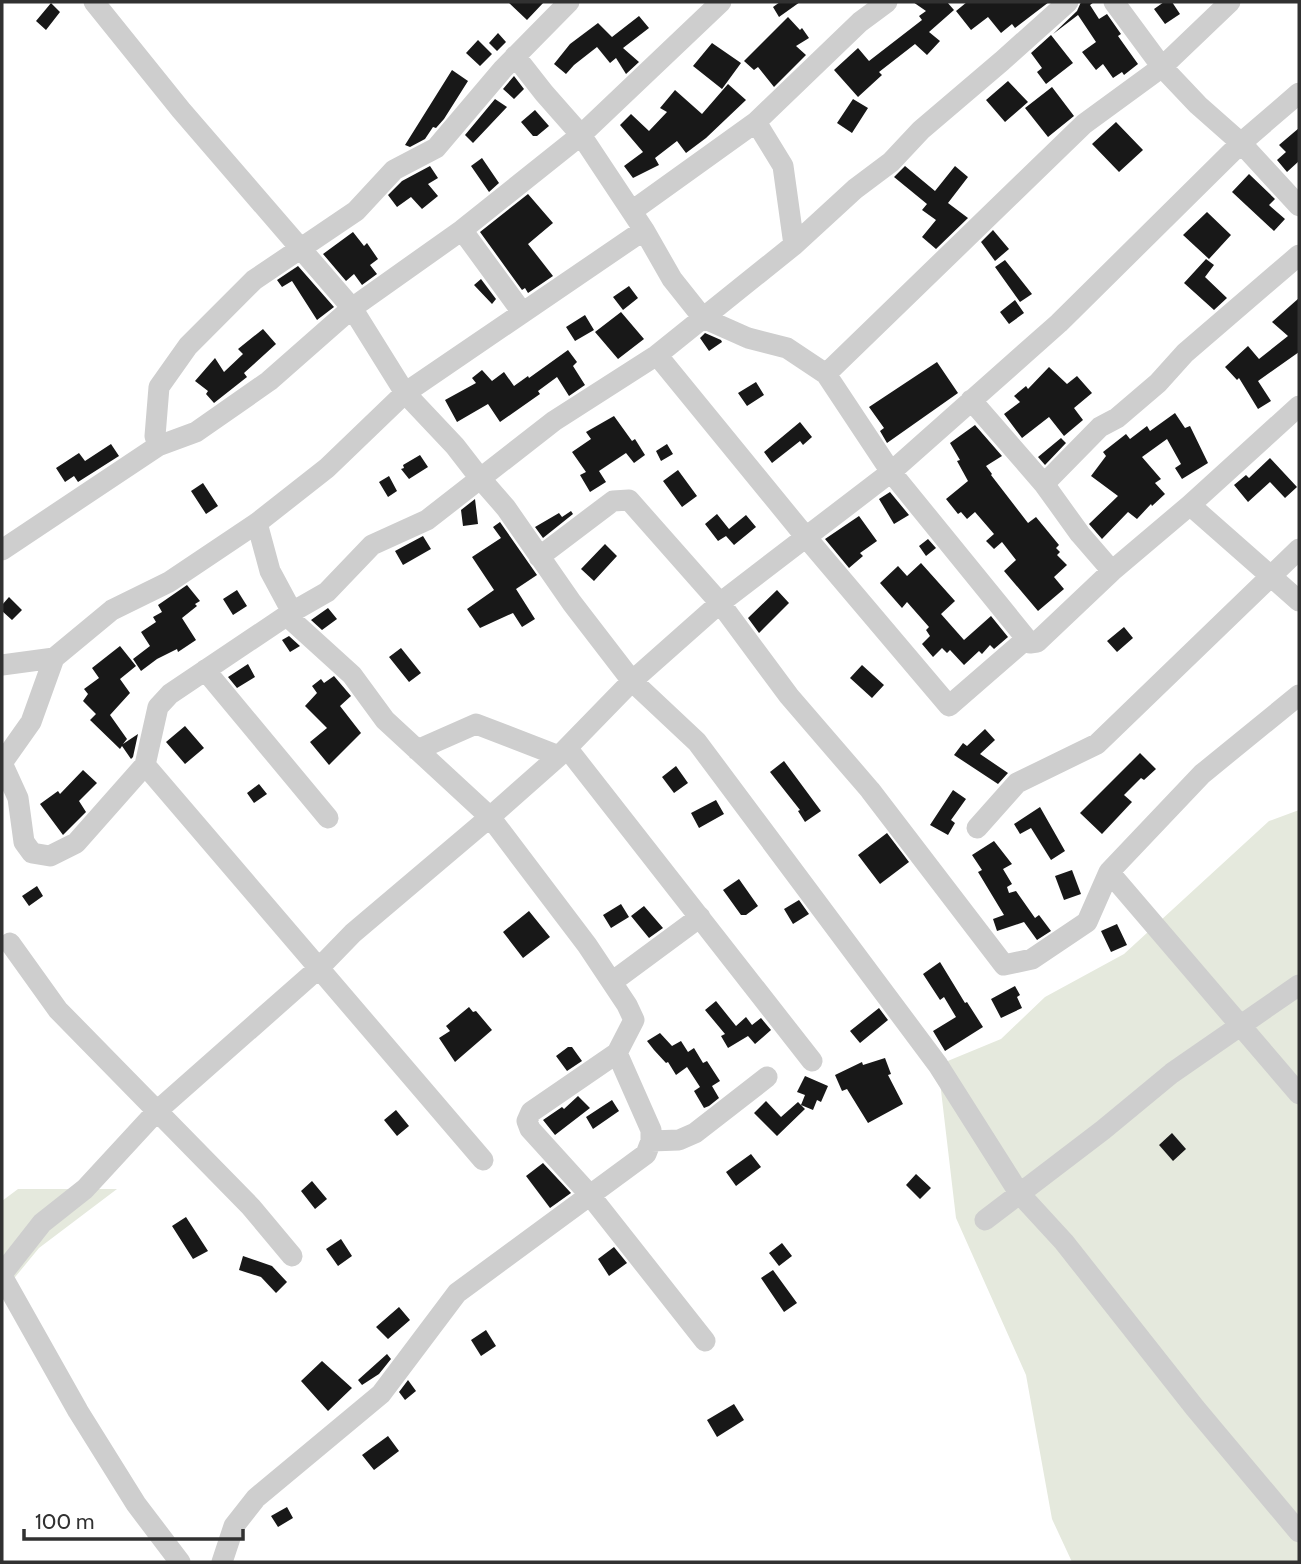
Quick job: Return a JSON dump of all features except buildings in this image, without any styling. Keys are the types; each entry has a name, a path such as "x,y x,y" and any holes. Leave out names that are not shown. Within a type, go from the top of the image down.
{"street":[{"path":"94,2 181,110 352,308 405,393 455,446 506,508 539,557 632,681 698,742 938,1065 1019,1193 1064,1242 1195,1408 1299,1532"},
{"path":"158,446 155,436 159,387 188,346 254,280 356,211 394,170 436,148 515,56 569,2"},
{"path":"2,550 158,446 196,432 269,382 352,308 462,230 581,135 721,2"},
{"path":"632,211 756,122 860,22 887,2"},
{"path":"54,658 31,723 2,763 18,798 24,842 32,853 50,856 76,843 145,765 158,707 170,694 289,614 327,593 372,545 427,520 554,421 657,355 794,246 855,189 891,162 921,130 1068,2"},
{"path":"1114,2 1162,67 1241,143 1299,206"},
{"path":"826,374 1084,124 1162,67 1230,2"},
{"path":"515,56 581,135 632,211 672,279 703,318 748,338 786,348 826,374 891,471 1030,643 1037,642 1112,571 1190,505 1299,405"},
{"path":"180,1562 136,1504 85,1423 2,1275 42,1223 85,1189 157,1111 319,968 362,925 491,817 563,752 632,681 720,603 891,471 1059,323 1241,143 1299,93"},
{"path":"756,122 783,166 794,246"},
{"path":"462,230 522,312"},
{"path":"2,666 54,658 112,610 169,582 257,523 327,468 405,393 644,230"},
{"path":"1044,484 1100,427 1116,418 1158,383 1185,353 1299,254"},
{"path":"657,355 948,706 1026,640"},
{"path":"971,400 1044,484 1080,534 1112,571"},
{"path":"539,557 613,500 629,500 720,603 789,696 870,789 1003,965 1032,959 1087,922 1109,872 1202,774 1299,695"},
{"path":"1190,505 1299,601"},
{"path":"257,523 270,571 289,614 352,675 385,720 491,817 576,930 634,1020 617,1053 531,1112 527,1121 530,1129 590,1194 705,1341"},
{"path":"977,828 1017,783 1097,744 1299,549"},
{"path":"205,670 328,818"},
{"path":"417,750 476,724 563,752 700,918 812,1060"},
{"path":"145,765 483,1160"},
{"path":"1109,872 1299,1094"},
{"path":"612,982 700,918"},
{"path":"10,943 58,1010 251,1207 292,1256"},
{"path":"985,1220 1172,1073 1299,985"},
{"path":"222,1562 234,1526 256,1498 381,1394 457,1293 646,1154 651,1141 651,1130 617,1053"},
{"path":"651,1141 679,1140 695,1133 766,1077"}],"shaded area":[{"path":"1299,810 1299,1562 1072,1562 1052,1519 1026,1375 956,1218 938,1065 1001,1039 1045,997 1124,954 1269,821"},
{"path":"18,1189 117,1189 39,1248 2,1293 2,1201"}]}
